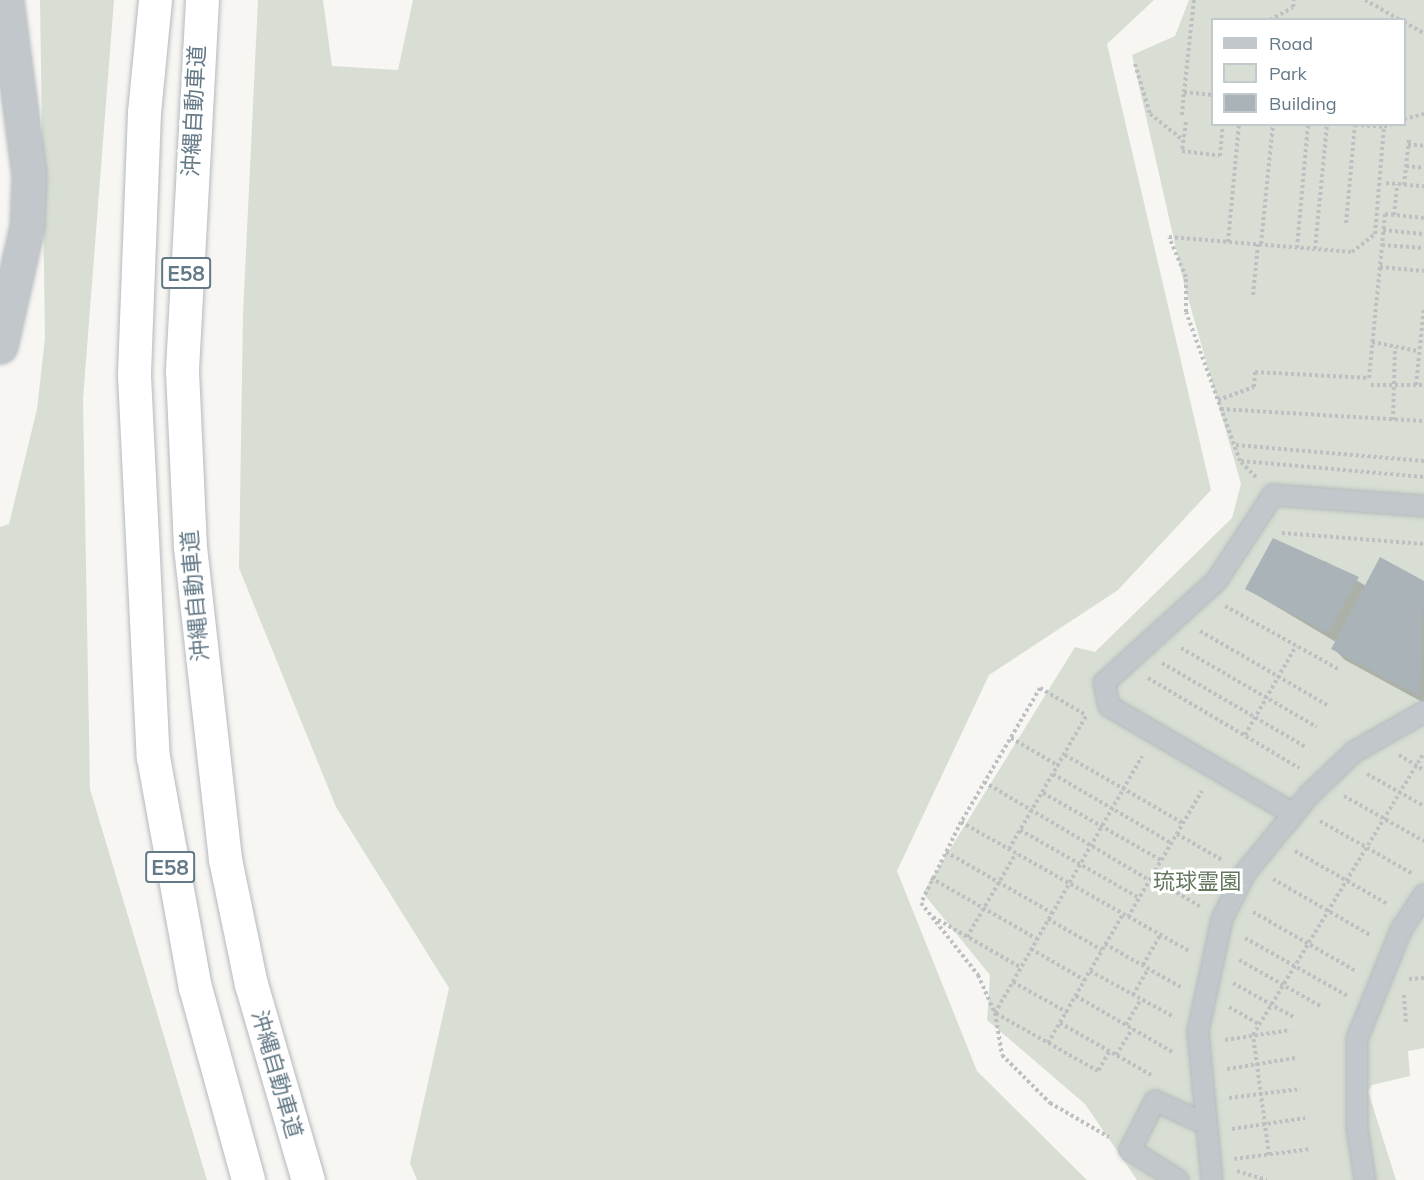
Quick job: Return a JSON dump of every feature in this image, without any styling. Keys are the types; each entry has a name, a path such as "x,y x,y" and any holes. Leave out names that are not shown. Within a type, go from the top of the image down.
{"highway":[{"name":"沖縄自動車道","path":"155,0 138,237 139,545 153,757 173,887 230,1128 248,1180"},
{"name":"沖縄自動車道","path":"202,0 182,371 190,547 225,858 251,984 308,1180"}],"street":[{"path":"0,346 27,226 29,176 6,0"}],"lane":[{"path":"1292,813 1109,706 1104,683 1203,594 1238,554 1273,495 1424,506"},
{"path":"1211,1172 1198,1037 1212,1001 1210,963 1222,920 1245,873 1292,813 1345,761 1424,712"},
{"path":"1365,1180 1356,1128 1357,1039 1401,930 1424,895"},
{"path":"1178,1180 1130,1150 1155,1101 1205,1128"}],"path":[{"path":"1182,115 1194,0"},
{"path":"1274,18 1293,7 1294,0"},
{"path":"1365,0 1396,18"},
{"path":"1406,23 1424,33"},
{"path":"1135,64 1150,114 1184,141"},
{"path":"1184,92 1211,96"},
{"path":"1406,118 1424,114"},
{"path":"1186,122 1182,152 1220,156 1223,126"},
{"path":"1228,242 1239,126"},
{"path":"1253,296 1273,126"},
{"path":"1297,248 1308,126"},
{"path":"1315,249 1327,126"},
{"path":"1346,224 1355,126"},
{"path":"1273,495 1240,461 1186,312 1186,277 1169,237 1352,252 1375,234 1384,127 1370,126"},
{"path":"1404,184 1409,142 1424,146"},
{"path":"1406,166 1424,168"},
{"path":"1386,183 1424,186"},
{"path":"1394,215 1397,184"},
{"path":"1218,400 1254,387 1254,372 1369,378 1385,214 1424,218"},
{"path":"1383,231 1424,234"},
{"path":"1382,245 1424,248"},
{"path":"1380,267 1424,271"},
{"path":"1416,385 1424,308"},
{"path":"1372,342 1395,347 1420,347"},
{"path":"1393,420 1391,385 1395,347"},
{"path":"1371,385 1424,385"},
{"path":"1221,409 1424,421"},
{"path":"1236,445 1424,461"},
{"path":"1240,461 1424,477"},
{"path":"1282,533 1424,544"},
{"path":"1203,594 1340,670"},
{"path":"1177,617 1329,706"},
{"path":"1159,635 1317,727"},
{"path":"1245,735 1296,646"},
{"path":"1141,651 1306,747"},
{"path":"1125,664 1302,770"},
{"path":"1086,716 1040,688 961,822 931,878 921,903 978,975 995,1013 1002,1055 1050,1103 1130,1150"},
{"path":"1009,850 1086,716 1109,706"},
{"path":"995,1013 1155,733"},
{"path":"1011,738 1059,766"},
{"path":"1269,1155 1253,1035 1309,944 1331,913 1424,753"},
{"path":"1065,755 1183,823"},
{"path":"1345,761 1424,806"},
{"path":"1128,917 1215,768"},
{"path":"1053,774 1171,843"},
{"path":"984,782 1222,920"},
{"path":"1043,793 1161,860"},
{"path":"1338,793 1424,841"},
{"path":"1313,817 1414,874"},
{"path":"961,822 1210,963"},
{"path":"1020,830 1138,898"},
{"path":"1176,834 1245,873"},
{"path":"1288,846 1393,908"},
{"path":"946,852 1052,913"},
{"path":"967,937 1016,853"},
{"path":"1267,876 1376,939"},
{"path":"931,878 1037,939"},
{"path":"1251,911 1364,976"},
{"path":"1048,1043 1123,914"},
{"path":"931,915 1020,967"},
{"path":"1048,919 1102,950"},
{"path":"1143,965 1160,935"},
{"path":"1245,937 1349,996"},
{"path":"1105,944 1148,969 1260,1025"},
{"path":"1031,949 1085,980"},
{"path":"1234,957 1322,1007"},
{"path":"1133,995 1148,969"},
{"path":"1090,971 1141,999 1198,1037 1253,1035 1290,1030"},
{"path":"1226,979 1296,1018"},
{"path":"1404,979 1406,1022"},
{"path":"1012,982 1067,1012"},
{"path":"1076,996 1202,1071 1295,1058"},
{"path":"1126,1025 1141,999"},
{"path":"995,1013 1098,1071 1109,1052"},
{"path":"1060,1023 1155,1078"},
{"path":"1116,1055 1132,1029"},
{"path":"1203,1102 1300,1089"},
{"path":"1205,1128 1265,1124 1305,1118"},
{"path":"1211,1172 1269,1155 1310,1149"}],"green space":[{"path":"40,0 114,0 83,399 90,789 207,1180 0,1180 0,527 9,524 37,409 45,338"},
{"path":"258,0 323,0 332,66 398,70 413,0 1154,0 1107,44 1211,490 1118,590 989,675 897,871 977,1071 1087,1180 417,1180 410,1163 449,988 336,807 239,568 243,314"},
{"name":"琉球霊園","path":"1189,0 1424,0 1424,1048 1408,1051 1410,1076 1372,1085 1368,1091 1396,1180 1137,1180 1085,1104 987,1020 990,975 923,893 1075,647 1095,652 1232,518 1241,484 1184,284 1132,55 1175,36"}],"building":[{"path":"1273,538 1359,577 1328,633 1245,589"},
{"path":"1380,557 1424,581 1420,696 1331,649"}]}
